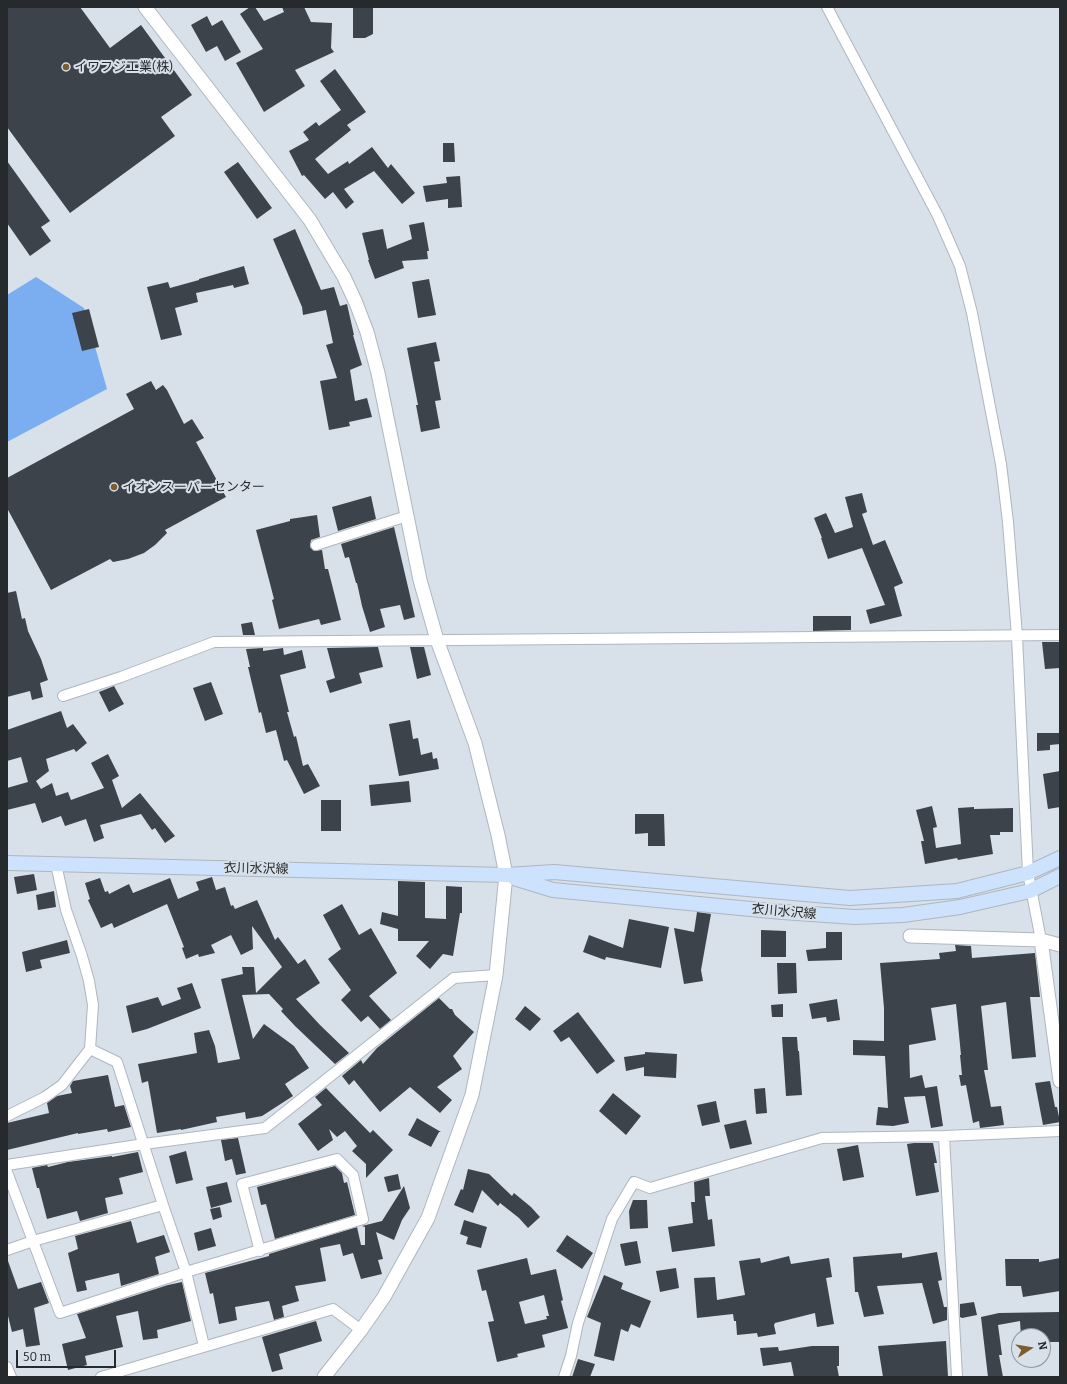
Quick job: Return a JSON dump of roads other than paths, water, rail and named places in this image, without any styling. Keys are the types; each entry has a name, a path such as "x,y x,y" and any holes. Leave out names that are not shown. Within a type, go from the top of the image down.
{"main road":[{"name":"衣川水沢線","path":"7,863 506,875 554,872 850,898 957,891 1028,873 1060,858"},
{"name":"衣川水沢線","path":"506,875 553,890 782,912 855,917 903,915 960,907 1030,891 1060,876"}],"street":[{"path":"145,7 310,220 344,277 356,303 367,332 378,373 420,580 437,640 475,744 498,835 506,875 496,975 472,1095 431,1211 384,1297 361,1330 324,1377"},
{"path":"827,7 938,216 960,266 972,313 1001,464 1008,522 1017,636 1028,873 1030,891 1041,940 1060,1081"},
{"path":"316,544 407,516"},
{"path":"63,696 121,677 214,642 1060,635"},
{"path":"7,1116 45,1097 62,1085 90,1049 92,1005 89,982 82,956 66,910 56,864"},
{"path":"910,936 1041,940 1060,945"},
{"path":"7,1166 144,1144 265,1128 454,978 496,975"},
{"path":"90,1049 117,1062 186,1272 204,1346"},
{"path":"564,1377 571,1356 578,1323 612,1219 634,1182 650,1188 822,1138 944,1136 1060,1131"},
{"path":"944,1136 957,1377"},
{"path":"7,1172 60,1313 186,1272 260,1251 363,1219 353,1175 337,1159 242,1184 260,1251"},
{"path":"7,1250 33,1241 163,1205"},
{"path":"101,1377 333,1309 361,1330"},
{"path":"7,1367 11,1377"}],"place":[{"name":"イワフジ工業(株)","path":"66,67"},
{"name":"イオンスーパーセンター","path":"114,487"}]}
